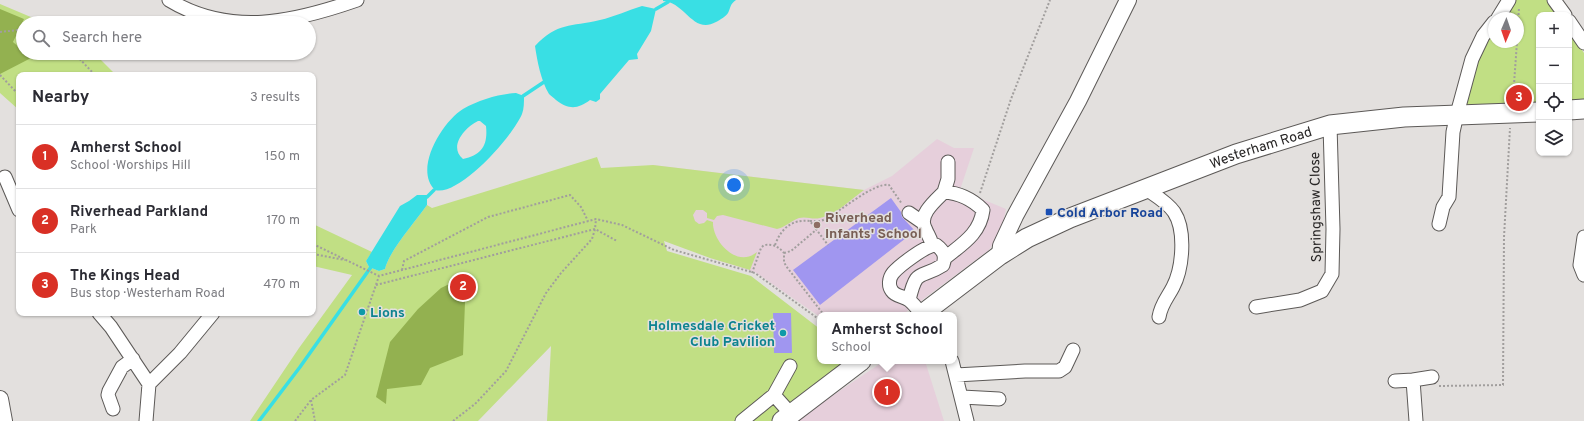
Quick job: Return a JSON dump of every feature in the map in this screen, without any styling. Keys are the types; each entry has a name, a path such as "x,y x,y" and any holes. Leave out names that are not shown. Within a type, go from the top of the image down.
{"highway":[{"path":"1572,110 1584,109"},
{"name":"Westerham Road","path":"926,312 1000,255 1027,238 1070,218 1236,154 1330,125 1404,116 1536,112"},
{"path":"786,417 857,364"}],"main road":[{"path":"1000,255 1001,246 1015,216 1078,101 1128,0"},
{"path":"0,399 4,421"}],"street":[{"path":"169,0 181,8 202,16"},
{"path":"304,16 357,0"},
{"path":"1554,0 1563,12"},
{"path":"1505,12 1514,4"},
{"path":"1572,25 1584,43"},
{"path":"1440,224 1443,206 1449,197 1450,192 1453,132 1457,114 1472,59 1483,36 1488,30"},
{"name":"Springshaw Close","path":"1256,306 1300,300 1322,291 1332,274 1333,229 1330,125"},
{"path":"922,222 926,212 944,192 948,179 948,162"},
{"path":"5,177 16,203"},
{"path":"1146,188 1169,206 1175,214 1182,240 1181,262 1178,275 1174,286 1162,303 1159,316"},
{"path":"944,192 952,192 976,204 983,210 982,218 969,239 945,258"},
{"path":"909,213 922,222 930,236 932,246"},
{"path":"1584,236 1580,265 1584,275"},
{"path":"909,300 913,283 918,276 926,272 936,270 943,265 945,258 943,251 936,245 909,260 892,274 889,283 890,290 895,294 909,300 919,312"},
{"path":"102,316 133,358 149,384 146,421"},
{"path":"149,384 180,353 211,316"},
{"path":"956,375 1025,371 1059,371 1065,367 1073,350"},
{"path":"113,409 108,391 122,366 133,358"},
{"path":"953,364 967,421"},
{"path":"742,421 774,395 790,366"},
{"path":"1395,381 1432,377"},
{"path":"1413,380 1416,421"},
{"path":"774,395 786,417"},
{"path":"962,397 999,399"}],"path":[{"path":"976,204 1011,99 1050,0"},
{"path":"0,32 16,30"},
{"path":"1432,377 1440,387 1504,385 1504,237 1517,48"},
{"path":"81,60 92,72"},
{"path":"0,75 16,92"},
{"path":"775,245 780,234 785,228 800,221 810,222 824,220 873,189 886,184 889,185 909,213"},
{"path":"402,270 404,261 488,217 570,195 581,207 588,221"},
{"path":"452,421 475,404 506,371 546,293 561,273 592,239 596,219"},
{"path":"316,245 379,276 596,219 622,225 674,250 752,272 817,318"},
{"path":"810,222 828,245"},
{"path":"376,285 595,229 617,241"},
{"path":"784,253 791,251 816,230"},
{"path":"752,272 761,248 764,245 775,245 784,253 784,262 786,266 822,312"},
{"path":"316,255 348,260"},
{"path":"295,421 311,400 345,375 379,276"},
{"path":"311,400 315,421"}],"shaded area":[{"name":"Riverhead Infants' School","path":"937,139 954,148 974,148 960,190 1006,209 1001,231 989,250 906,312 817,312 817,315 755,272 710,258 653,165 864,190 892,176"},
{"path":"880,364 926,364 944,421 795,421"}],"green space":[{"path":"1515,0 1547,0 1556,12 1536,12 1536,104 1466,107 1473,77 1483,48 1488,39 1488,48 1524,48 1524,12 1507,12"},
{"path":"0,4 28,16 16,16 16,60 101,60 113,72 16,72 16,107 0,93"},
{"path":"0,9 17,16 16,36 13,42 16,45 16,60 27,60 0,74"},
{"path":"1572,35 1584,53 1584,100 1572,102"},
{"path":"597,157 601,168 653,165 864,190 832,214 817,218 799,218 777,229 723,215 717,216 714,220 707,218 707,213 703,210 696,210 693,215 695,221 699,224 704,223 707,220 713,222 714,229 721,244 734,255 742,257 749,256 757,252 750,270 710,258 664,241 667,251 751,276 817,327 817,364 857,364 782,421 547,421 551,346 478,421 250,421 299,348 352,275 316,267 316,225 372,252 366,261 369,267 379,271 385,269 397,245 427,205 432,208"},
{"path":"466,276 463,355 430,368 421,385 387,389 386,404 376,397 390,342 418,309 441,288"}],"water":[{"path":"663,0 736,0 726,15 718,21 708,25 695,21 671,3"},
{"path":"642,6 656,9 651,31 637,54 638,59 629,60 600,94 600,99 596,102 590,100 577,107 569,107 556,100 549,94 538,64 535,46 543,38 558,29 605,19"},
{"path":"516,93 524,96 522,114 517,124 497,150 471,175 445,190 435,190 429,181 427,170 429,158 433,146 447,124 455,115 469,106 489,98","holes":["480,121 486,126 485,144 475,155 463,159 457,149 460,138 468,128"]},
{"path":"417,195 427,195 427,205 397,245 385,269 379,271 369,267 366,261 400,206"}],"building":[{"path":"891,198 901,212 902,217 915,231 820,305 793,270"},
{"name":"Holmesdale Cricket Club Pavilion","path":"773,313 791,313 792,353 774,353"}],"waterway":[{"path":"656,9 668,2"},
{"path":"523,96 544,82"},
{"path":"427,197 434,190"},
{"path":"259,421 300,367 371,267"}],"place":[{"name":"The Kings Head","path":"1519,98"},
{"name":"Cold Arbor Road","path":"1049,212"},
{"name":"Riverhead Infants' School","path":"817,225"},
{"name":"Riverhead Parkland","path":"463,287"},
{"name":"Lions","path":"362,312"},
{"name":"Holmesdale Cricket Club Pavilion","path":"783,333"},
{"name":"Amherst School","path":"887,392"}]}
